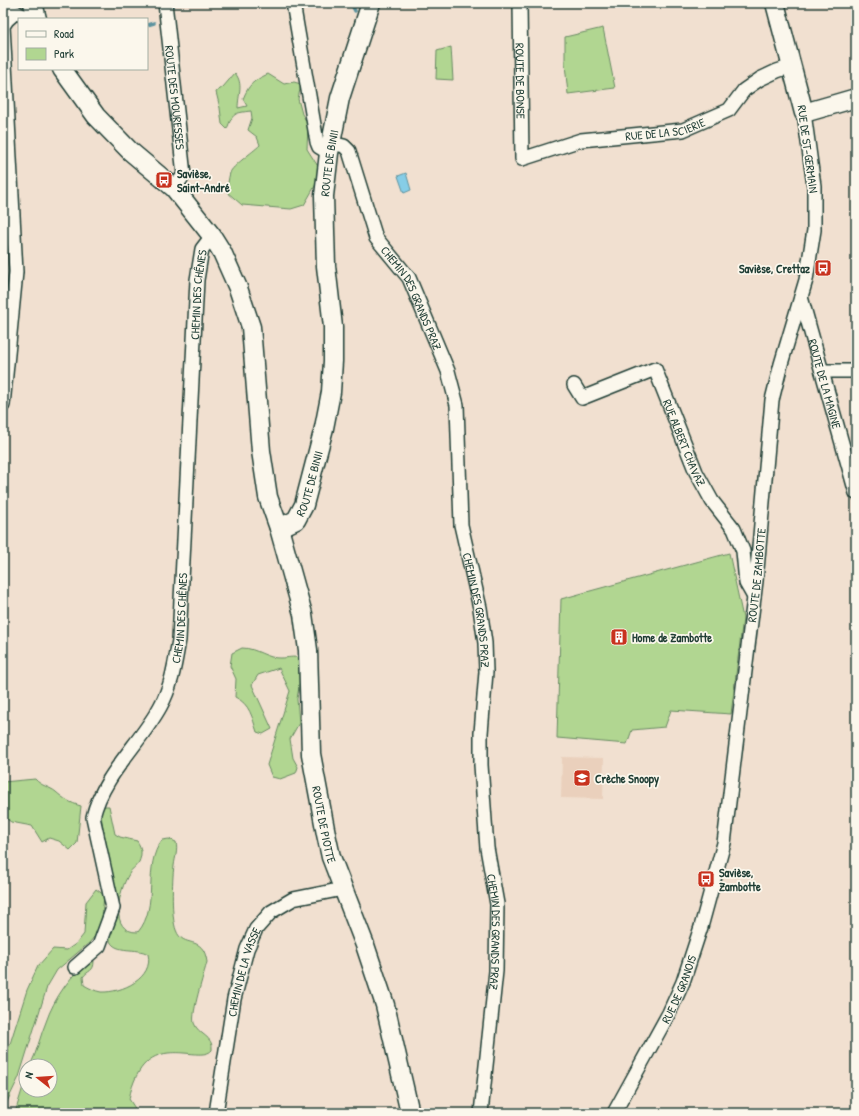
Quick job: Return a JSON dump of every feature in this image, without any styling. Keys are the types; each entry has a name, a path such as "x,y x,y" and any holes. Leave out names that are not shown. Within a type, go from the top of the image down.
{"street":[{"path":"34,3 37,18"},
{"name":"ROUTE DES MOURESSES","path":"165,3 184,175 174,188"},
{"path":"293,3 317,142 319,147 330,148"},
{"name":"ROUTE DE BINII","path":"63,70 96,116 130,151 174,188 212,236 222,252 238,288 251,327 261,451 268,497 279,528 296,520 304,505 324,428 331,392 333,327 326,266 324,196 330,148 340,98 370,3"},
{"name":"ROUTE DE BONSE","path":"520,3 522,159"},
{"name":"RUE DE ST-GERMAIN","path":"775,3 804,113 814,186 814,230 810,261 802,297"},
{"path":"3,6 28,18"},
{"path":"3,405 16,272 3,26 6,20 16,12"},
{"name":"RUE DE LA SCIERIE","path":"522,159 581,140 683,130 729,110 744,90 760,79 792,66"},
{"path":"804,113 856,98"},
{"name":"CHEMIN DES GRANDS PRAZ","path":"330,148 344,146 349,151 376,238 409,278 448,371 455,393 458,419 459,501 461,524 480,608 485,647 481,765 487,848 497,904 496,971 481,1113"},
{"name":"CHEMIN DES CHÊNES","path":"76,967 99,946 113,908 93,817 96,803 109,781 160,708 171,682 178,647 185,499 191,424 193,340 197,280 202,249 212,236"},
{"name":"ROUTE DE LA MAGINE","path":"802,297 856,493"},
{"name":"ROUTE DE ZAMBOTTE","path":"721,856 727,826 754,597 772,400 781,364 802,297"},
{"name":"RUE ALBERT CHAVAZ","path":"574,385 582,398 654,369 696,472 712,501 734,529 743,552 746,583 754,597"},
{"path":"822,371 856,371"},
{"name":"ROUTE DE PIOTTE","path":"279,528 304,614 308,650 311,754 331,857 342,889 367,949 385,1006 410,1113"},
{"name":"RUE DE GRANOIS","path":"614,1113 668,1013 682,982 694,950 721,856"},
{"name":"CHEMIN DE LA VASSE","path":"216,1113 234,999 247,949 256,929 271,912 293,899 342,889"}],"shaded area":[{"name":"Crèche Snoopy","path":"562,757 604,758 603,799 561,798"}],"green space":[{"path":"603,28 615,88 568,94 565,64 565,37"},
{"path":"451,47 453,80 436,79 437,51"},
{"path":"235,73 238,77 240,85 238,108 247,106 243,99 250,86 255,81 268,74 284,84 294,82 301,84 298,99 302,114 308,124 307,149 319,168 319,179 304,205 291,209 242,205 227,192 230,173 232,170 260,145 257,137 248,130 252,118 251,111 241,112 235,115 227,129 222,124 216,92 223,87"},
{"path":"729,553 743,618 731,714 671,710 665,727 632,730 627,744 557,738 561,599"},
{"path":"242,648 247,648 276,658 300,658 301,675 297,699 299,723 290,739 293,758 298,767 296,773 280,779 272,777 267,765 290,691 279,668 258,675 252,685 272,729 263,734 257,732 252,716 247,707 235,697 236,679 230,666 232,653"},
{"path":"35,779 54,790 67,800 81,806 77,843 70,850 59,841 49,838 42,842 32,826 11,822 3,816 3,782"},
{"path":"104,806 109,806 115,834 120,837 137,841 141,849 141,857 139,862 130,872 125,881 118,909 119,918 123,926 129,930 138,932 145,922 150,898 151,874 156,850 162,840 169,839 176,842 177,851 173,872 172,889 174,924 179,936 197,944 205,953 207,962 194,1011 194,1023 211,1042 212,1050 205,1054 171,1053 158,1055 146,1062 136,1076 129,1099 138,1113 15,1113 20,1098 58,1098 58,1058 34,1058 49,1013 58,996 76,972 90,959 94,961 92,969 83,977 84,985 99,992 109,992 127,987 135,982 141,977 149,963 148,954 117,948 110,941 111,872 101,816 101,808"},
{"path":"96,889 104,895 101,929 89,943 57,970 47,987 25,1058 18,1058 18,1079 3,1110 3,1066 27,990 38,966 53,949 67,950 77,943 84,934 86,902"}],"water":[{"path":"406,173 411,190 404,193 398,176"}],"waterway":[{"path":"351,3 355,11"},
{"path":"148,25 154,23"}],"place":[{"name":"Savièse, Saint-André","path":"164,180"},
{"name":"Savièse, Crettaz","path":"823,268"},
{"name":"Home de Zambotte","path":"619,637"},
{"name":"Crèche Snoopy","path":"582,778"},
{"name":"Savièse, Zambotte","path":"706,879"}]}
